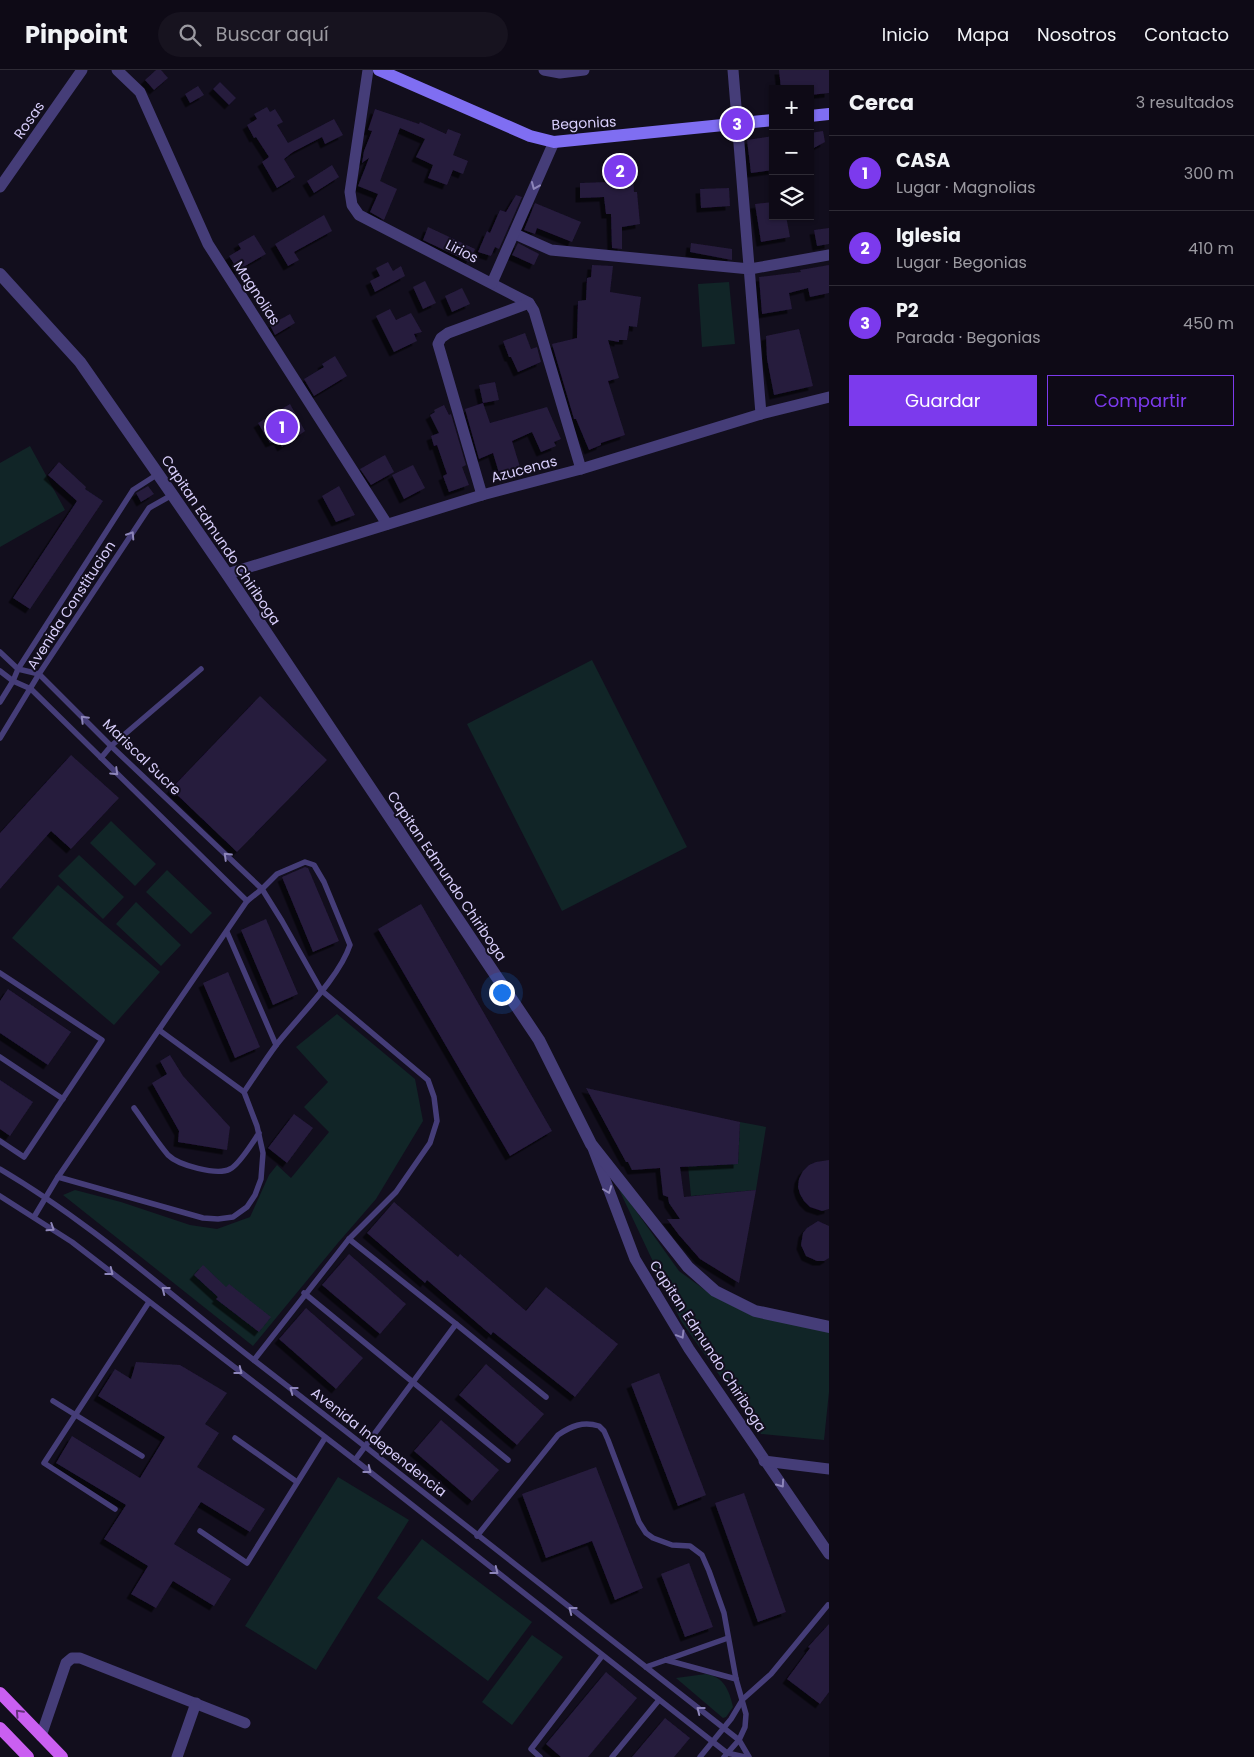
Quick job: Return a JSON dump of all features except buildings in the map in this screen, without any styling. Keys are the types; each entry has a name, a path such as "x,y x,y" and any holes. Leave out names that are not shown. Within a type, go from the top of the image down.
{"main road":[{"name":"Begonias","path":"379,70 530,136 554,142 769,120"},
{"path":"814,116 829,114"},
{"path":"0,1693 62,1757"},
{"path":"0,1728 28,1757"}],"street":[{"name":"Rosas","path":"0,186 82,70"},
{"name":"Magnolias","path":"117,70 140,92 208,244 387,524"},
{"name":"Lirios","path":"368,70 350,192 352,205 359,215 529,304"},
{"path":"544,70 560,72 584,70"},
{"path":"733,70 761,414"},
{"path":"492,283 554,142"},
{"path":"515,234 551,250 750,269 829,255"},
{"name":"Capitan Edmundo Chiriboga","path":"0,274 80,362 227,574 539,1040 591,1144 635,1258 689,1349 829,1554"},
{"path":"482,495 438,344 441,338 448,333 529,304 534,311 581,470"},
{"name":"Azucenas","path":"227,574 482,495 581,470 761,414 829,397"},
{"path":"591,1144 688,1267 715,1291 755,1311 829,1327"},
{"path":"764,1461 829,1469"},
{"path":"41,1736 66,1662 72,1658 80,1658 245,1723"},
{"path":"177,1757 196,1703"}],"lane":[{"name":"Avenida Constitucion","path":"1,698 133,490 158,474"},
{"name":"Avenida Constitucion","path":"0,738 32,689 39,674 149,508 172,495"},
{"path":"0,652 18,669 39,674"},
{"path":"101,758 111,746 201,669"},
{"name":"Mariscal Sucre","path":"0,671 13,681 32,689 247,901"},
{"name":"Mariscal Sucre","path":"39,674 111,746 262,889 321,990"},
{"path":"34,1217 58,1177 247,901 277,874 305,862 314,865 324,882 350,945 346,958 276,1045 244,1092"},
{"path":"227,932 276,1045"},
{"path":"0,974 102,1040 24,1157 0,1141"},
{"path":"254,1360 349,1239 396,1192 430,1143 437,1121 434,1097 428,1080 321,990"},
{"path":"58,1177 203,1218 218,1220 233,1217 247,1207 255,1195 261,1179 263,1153 259,1133 244,1092 160,1030"},
{"path":"0,1057 63,1099"},
{"path":"134,1108 170,1156 185,1164 213,1172 231,1169 244,1155 259,1133"},
{"name":"Avenida Independencia","path":"0,1169 46,1197 739,1740"},
{"path":"0,1196 72,1242 355,1460 726,1755 747,1757"},
{"path":"349,1239 546,1396"},
{"path":"304,1294 508,1460"},
{"path":"116,1509 44,1463 149,1302"},
{"path":"355,1460 456,1324"},
{"path":"53,1401 142,1456"},
{"path":"477,1536 558,1435 569,1427 581,1424 599,1426 604,1431 608,1440 639,1522 646,1533 653,1538 672,1545 690,1546 702,1555 724,1613 736,1679 746,1714 745,1727 739,1740 726,1755"},
{"path":"235,1438 297,1482"},
{"path":"200,1531 247,1564 325,1438"},
{"path":"700,1757 724,1728 743,1699 772,1674 828,1605"},
{"path":"646,1667 728,1638"},
{"path":"540,1757 531,1749 602,1656"},
{"path":"666,1660 736,1679"},
{"path":"612,1757 659,1700"},
{"path":"739,1740 747,1757"}],"green space":[{"path":"729,282 735,344 702,347 698,284"},
{"path":"30,446 65,510 0,547 0,463"},
{"path":"592,660 687,847 562,911 467,724"},
{"path":"111,821 156,864 135,886 90,843"},
{"path":"79,855 124,897 103,919 58,876"},
{"path":"167,870 212,913 191,934 146,892"},
{"path":"58,885 160,972 114,1025 12,938"},
{"path":"136,902 181,945 161,966 116,924"},
{"path":"337,1014 415,1079 423,1121 376,1199 253,1346 63,1195 75,1190 121,1202 190,1225 217,1229 250,1217 269,1175 277,1165 291,1178 329,1132 304,1107 328,1082 296,1047"},
{"path":"740,1122 766,1127 756,1190 691,1196 688,1166 738,1163"},
{"path":"616,1183 679,1271 712,1295 829,1332 829,1392 824,1440 761,1434 681,1321"},
{"path":"338,1477 409,1520 316,1670 245,1626"},
{"path":"422,1539 532,1622 488,1681 377,1598"},
{"path":"532,1635 563,1657 512,1725 482,1702"},
{"path":"706,1674 721,1681 730,1695 733,1707 726,1717 723,1718 676,1678"}],"place":[{"name":"P2","path":"737,124"},
{"name":"Iglesia","path":"620,171"},
{"name":"CASA","path":"282,427"}]}
